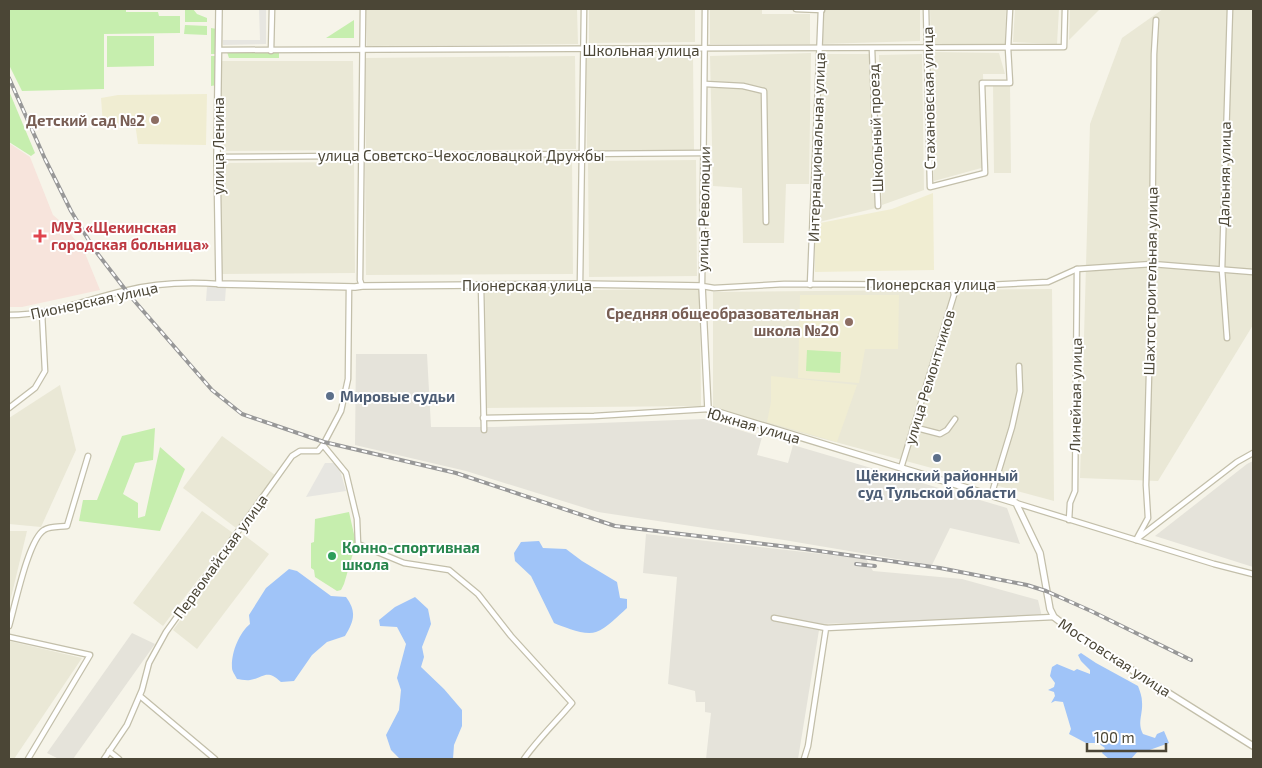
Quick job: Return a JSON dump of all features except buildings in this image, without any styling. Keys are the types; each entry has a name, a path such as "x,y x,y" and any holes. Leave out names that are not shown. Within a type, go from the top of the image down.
{"street":[{"name":"улица Ленина","path":"219,9 219,284"},
{"path":"272,9 272,51"},
{"path":"362,286 360,280 363,9"},
{"path":"580,284 584,9"},
{"name":"улица Революции","path":"705,9 702,286 708,409"},
{"path":"796,9 822,9"},
{"name":"Интернациональная улица","path":"810,285 822,9"},
{"name":"Стахановская улица","path":"926,9 930,187 985,173 982,83 1010,83 1008,48"},
{"path":"1008,48 1010,9"},
{"name":"Школьная улица","path":"219,50 705,50 1064,47 1065,9"},
{"name":"Дальняя улица","path":"1227,338 1222,270 1230,9"},
{"name":"Шахтостроительная улица","path":"1136,540 1148,518 1146,485 1156,20"},
{"name":"Школьный проезд","path":"872,49 878,206"},
{"path":"705,84 742,86 764,91 766,222"},
{"name":"улица Советско-Чехословацкой Дружбы","path":"218,157 704,153"},
{"path":"1077,269 1152,264 1253,272"},
{"name":"Пионерская улица","path":"9,315 42,313 125,290 176,284 349,287 580,284 702,286 714,288 784,284 1048,282 1077,269"},
{"name":"Линейная улица","path":"1069,520 1070,503 1075,492 1077,269"},
{"name":"улица Ремонтников","path":"901,468 954,295 952,284"},
{"path":"481,285 484,430"},
{"path":"349,287 348,379 340,411 324,443 346,473 357,519 358,544 404,563 449,570 478,594 511,636 572,703 524,759"},
{"path":"9,408 35,388 45,371 42,313"},
{"path":"991,496 1012,427 1020,391 1019,366"},
{"name":"Южная улица","path":"484,418 594,416 708,409 1016,503"},
{"path":"913,427 940,434 947,430 955,418"},
{"name":"Первомайская улица","path":"104,759 127,725 140,696 149,663 166,632 292,456 300,451 318,451 324,443"},
{"path":"1136,540 1237,462 1253,453"},
{"path":"9,626 31,548 42,531 48,528 67,526 88,456"},
{"path":"1016,503 1253,574"},
{"name":"Мостовская улица","path":"1016,503 1040,553 1050,608 1054,617 1081,638 1253,746"},
{"path":"774,618 826,628 1054,617"},
{"path":"804,759 808,746 826,628"},
{"path":"9,638 90,655 28,759"},
{"path":"140,696 214,759"},
{"path":"109,751 119,759"}],"shaded area":[{"path":"259,9 266,9 266,44 223,45 223,40 260,40"},
{"path":"366,9 577,9 578,44 367,46"},
{"path":"589,9 695,9 695,42 589,43"},
{"path":"710,9 762,9 762,14 810,14 810,44 710,44"},
{"path":"820,9 920,9 920,41 820,44"},
{"path":"930,9 1006,9 1005,44 931,44"},
{"path":"1015,9 1059,9 1057,44 1013,42"},
{"path":"1070,9 1100,9 1069,40"},
{"path":"1163,9 1253,9 1253,325 1158,481 1080,478 1090,124 1122,38"},
{"path":"931,52 999,53 1005,74 983,74 985,167 934,181"},
{"path":"811,53 809,184 786,184 784,243 743,243 742,188 713,186 710,56"},
{"path":"819,54 869,54 876,208 819,222"},
{"path":"922,54 924,190 882,205 879,55"},
{"path":"575,56 576,149 366,151 365,58"},
{"path":"693,57 694,150 587,151 586,58"},
{"path":"221,61 353,61 354,150 222,151"},
{"path":"993,84 1010,84 1011,173 994,173"},
{"name":"Детский сад №2","path":"207,94 206,145 138,144 135,123 103,125 101,98 118,95"},
{"name":"МУЗ «Щекинская городская больница»","path":"9,143 30,157 53,215 84,251 100,290 22,307 9,307"},
{"path":"572,158 573,274 366,275 365,160"},
{"path":"696,160 697,276 589,277 588,161"},
{"path":"354,162 355,273 222,274 221,163"},
{"path":"933,193 934,270 815,272 815,224 892,209"},
{"path":"207,287 226,287 225,301 206,301"},
{"path":"700,289 701,406 486,408 485,291"},
{"path":"1052,289 1054,501 713,409 713,292"},
{"name":"Средняя общеобразовательная школа №20","path":"800,295 899,295 898,349 865,349 859,383 798,378"},
{"path":"356,354 427,354 431,427 494,427 704,419 762,437 757,455 788,463 793,445 1007,508 1020,544 950,528 932,565 598,512 466,471 355,445"},
{"path":"771,376 857,385 837,442 767,422 771,402"},
{"path":"60,385 76,450 41,527 9,524 9,418"},
{"path":"222,436 275,475 236,528 183,488"},
{"path":"1253,461 1253,567 1155,536 1247,464"},
{"path":"325,463 334,463 339,467 346,491 306,497"},
{"path":"202,511 233,533 163,626 133,603"},
{"path":"9,531 27,531 9,606"},
{"path":"646,534 866,559 873,571 962,579 1038,600 1042,617 820,624 798,759 706,759 711,713 705,712 705,702 696,702 695,691 668,684 677,577 643,573"},
{"path":"244,535 269,554 197,649 173,630"},
{"path":"132,633 155,644 73,759 59,759 47,753"},
{"path":"9,641 82,658 14,759 9,759"}],"green space":[{"path":"9,9 126,9 126,12 158,12 159,16 180,16 180,33 104,34 104,89 22,91 9,65"},
{"path":"185,9 193,9 197,14 207,18 207,22 185,22"},
{"path":"354,20 354,38 326,38"},
{"path":"185,25 207,26 207,35 184,34"},
{"path":"211,28 217,29 218,54 211,54"},
{"path":"107,36 154,36 154,66 107,67"},
{"path":"227,52 279,52 279,58 229,58"},
{"path":"211,56 217,56 217,85 211,86"},
{"path":"9,91 35,153 31,156 9,142"},
{"path":"807,350 841,352 840,373 806,371"},
{"path":"155,428 153,460 135,463 123,494 138,503 138,518 145,516 160,447 185,469 160,531 79,521 83,500 97,500 122,436"},
{"name":"Конно-спортивная школа","path":"349,512 356,543 344,584 341,590 337,591 315,577 314,570 311,568 311,543 314,542 315,519"}],"water":[{"path":"539,541 543,548 566,549 617,582 620,598 627,599 627,608 608,625 596,632 581,632 554,623 531,576 515,561 514,553 521,542"},
{"path":"289,569 297,571 331,596 346,597 353,612 350,626 345,636 327,642 312,655 294,681 281,682 268,675 248,680 237,679 232,669 234,650 239,638 250,624 249,615 266,588"},
{"path":"415,597 428,609 431,624 422,647 424,657 421,667 462,710 462,726 454,745 453,759 400,759 391,750 386,735 399,710 401,690 397,678 406,644 397,627 380,626 379,620 395,607"},
{"path":"1081,653 1138,686 1142,700 1140,722 1143,734 1155,738 1157,734 1164,731 1169,743 1144,752 1138,751 1131,759 1109,759 1102,753 1105,748 1098,743 1086,743 1069,734 1071,729 1063,702 1055,701 1051,703 1055,696 1054,692 1048,690 1054,687 1055,683 1050,676 1052,667 1057,664 1074,671 1077,669 1090,674 1090,670 1078,655"}],"railway":[{"path":"9,78 45,159 71,211 94,249 131,297 212,390 242,414 324,442 456,473 615,526 805,549 940,568 1027,585 1046,591 1091,611 1191,660"},
{"path":"856,564 875,566"}],"place":[{"name":"Детский сад №2","path":"155,120"},
{"name":"МУЗ «Щекинская городская больница»","path":"40,236"},
{"name":"Средняя общеобразовательная школа №20","path":"849,322"},
{"name":"Мировые судьи","path":"330,396"},
{"name":"Щёкинский районный суд Тульской области","path":"937,458"},
{"name":"Конно-спортивная школа","path":"332,556"}]}
